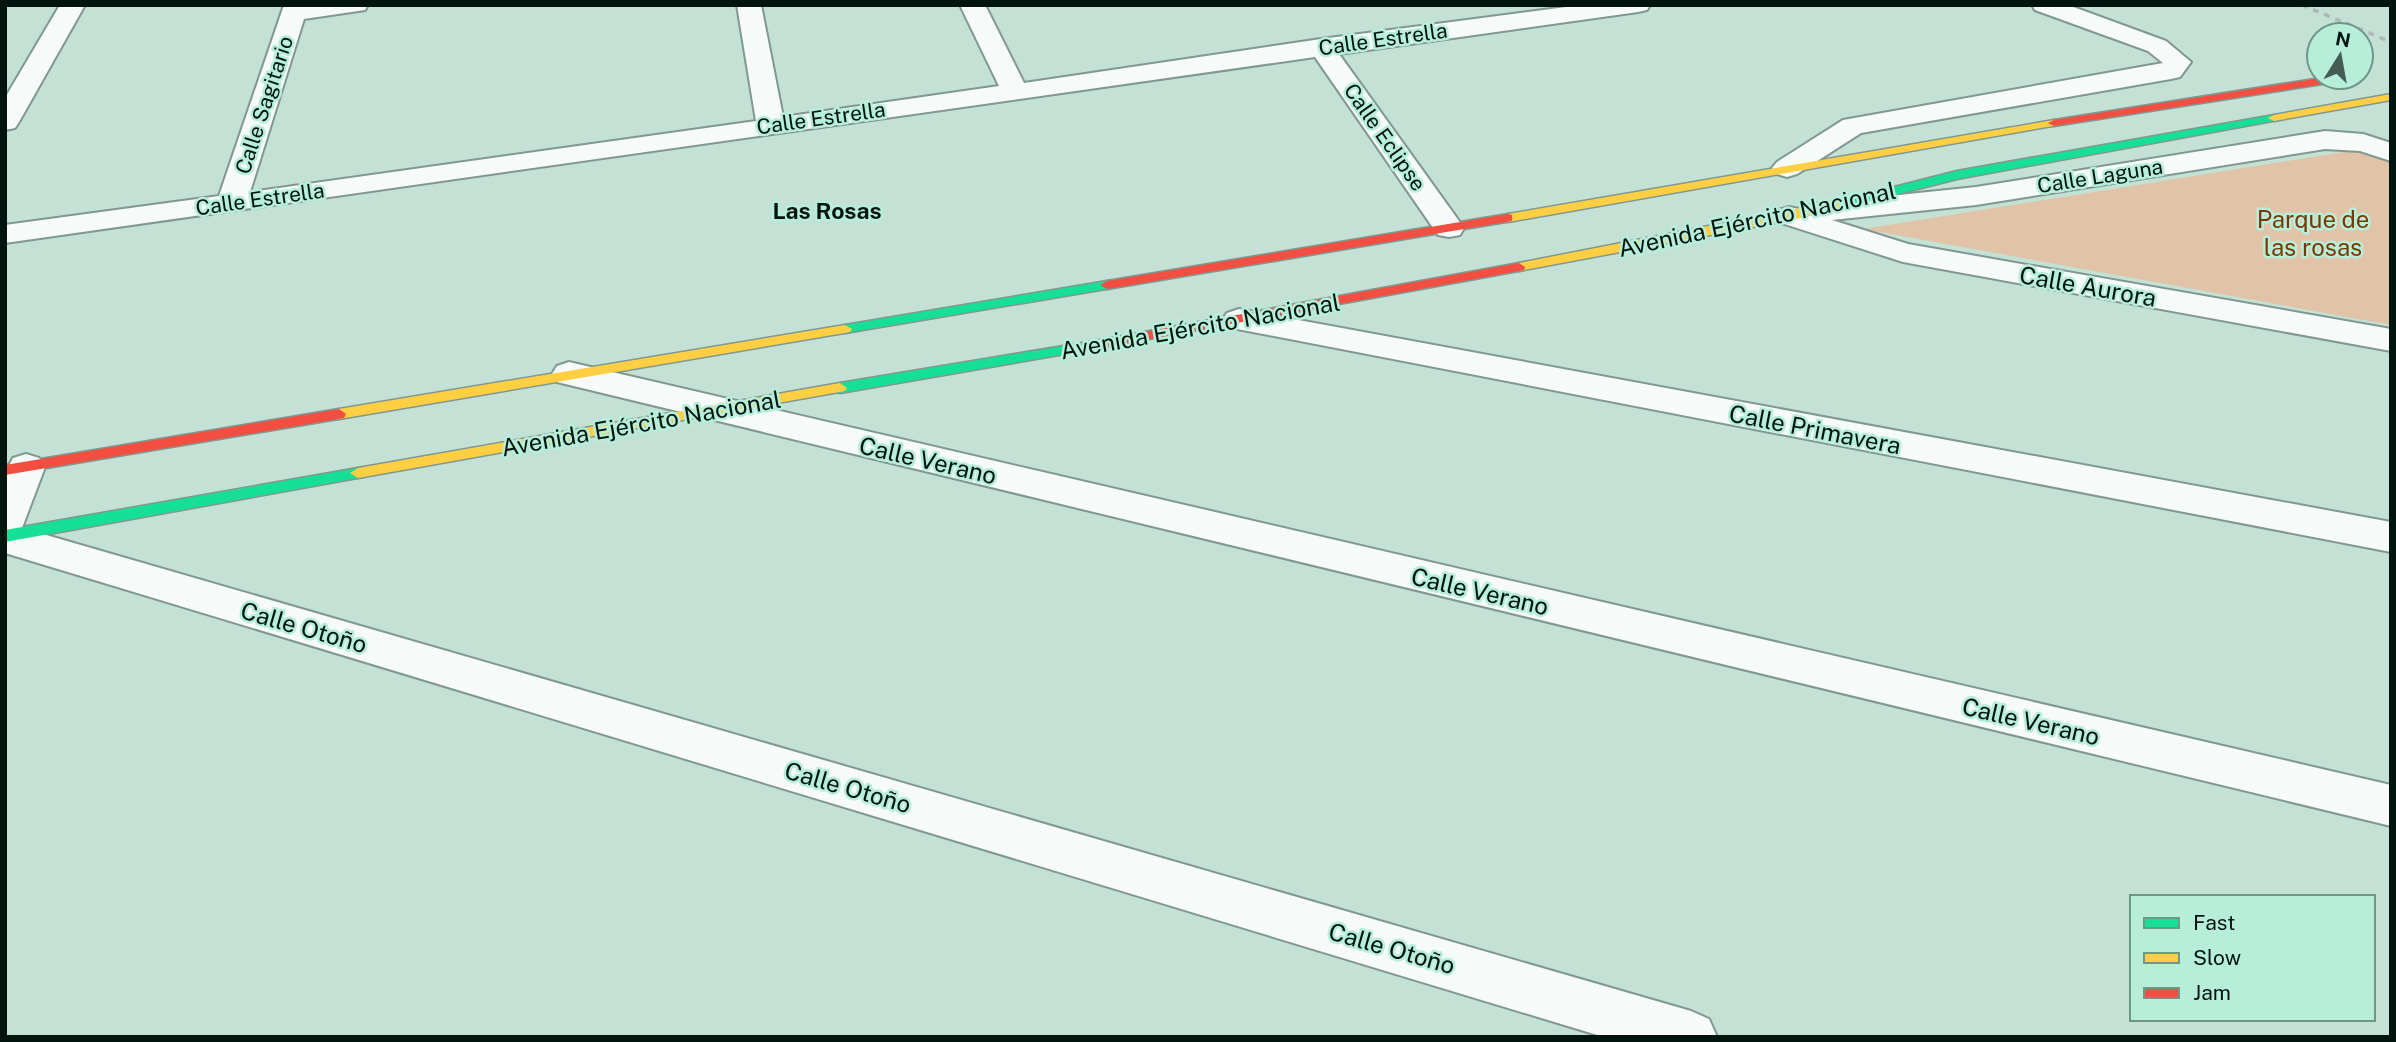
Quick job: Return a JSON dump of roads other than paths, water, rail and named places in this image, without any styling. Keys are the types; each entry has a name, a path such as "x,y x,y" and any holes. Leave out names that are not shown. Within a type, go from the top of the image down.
{"main road":[{"name":"Avenida Ejército Nacional","path":"16,468 2305,83"},
{"name":"Avenida Ejército Nacional","path":"5,537 714,410 1239,320 1798,215 1956,175 2391,97"}],"street":[{"path":"5,122 73,5"},
{"path":"295,9 356,5"},
{"path":"749,5 771,125"},
{"path":"972,5 1015,92"},
{"name":"Calle Estrella","path":"5,233 231,204 1321,47 1638,5"},
{"path":"1787,168 1853,126 2171,71 2178,62 2157,46 2044,5"},
{"name":"Calle Sagitario","path":"231,204 295,9"},
{"name":"Calle Eclipse","path":"1321,47 1449,228"},
{"name":"Calle Laguna","path":"1798,215 1976,197 2325,140 2363,143 2391,152"},
{"name":"Calle Aurora","path":"1798,215 1903,253 2391,340"},
{"name":"Calle Primavera","path":"1239,320 2391,537"},
{"name":"Calle Verano","path":"569,374 2391,806"},
{"path":"5,524 16,468"},
{"name":"Calle Otoño","path":"5,537 1691,1037"}],"railway":[{"path":"2302,5 2391,42"}],"district":[{"name":"Las Rosas","path":"827,210"}],"park label":[{"name":"Parque de las rosas","path":"2313,233"}]}
